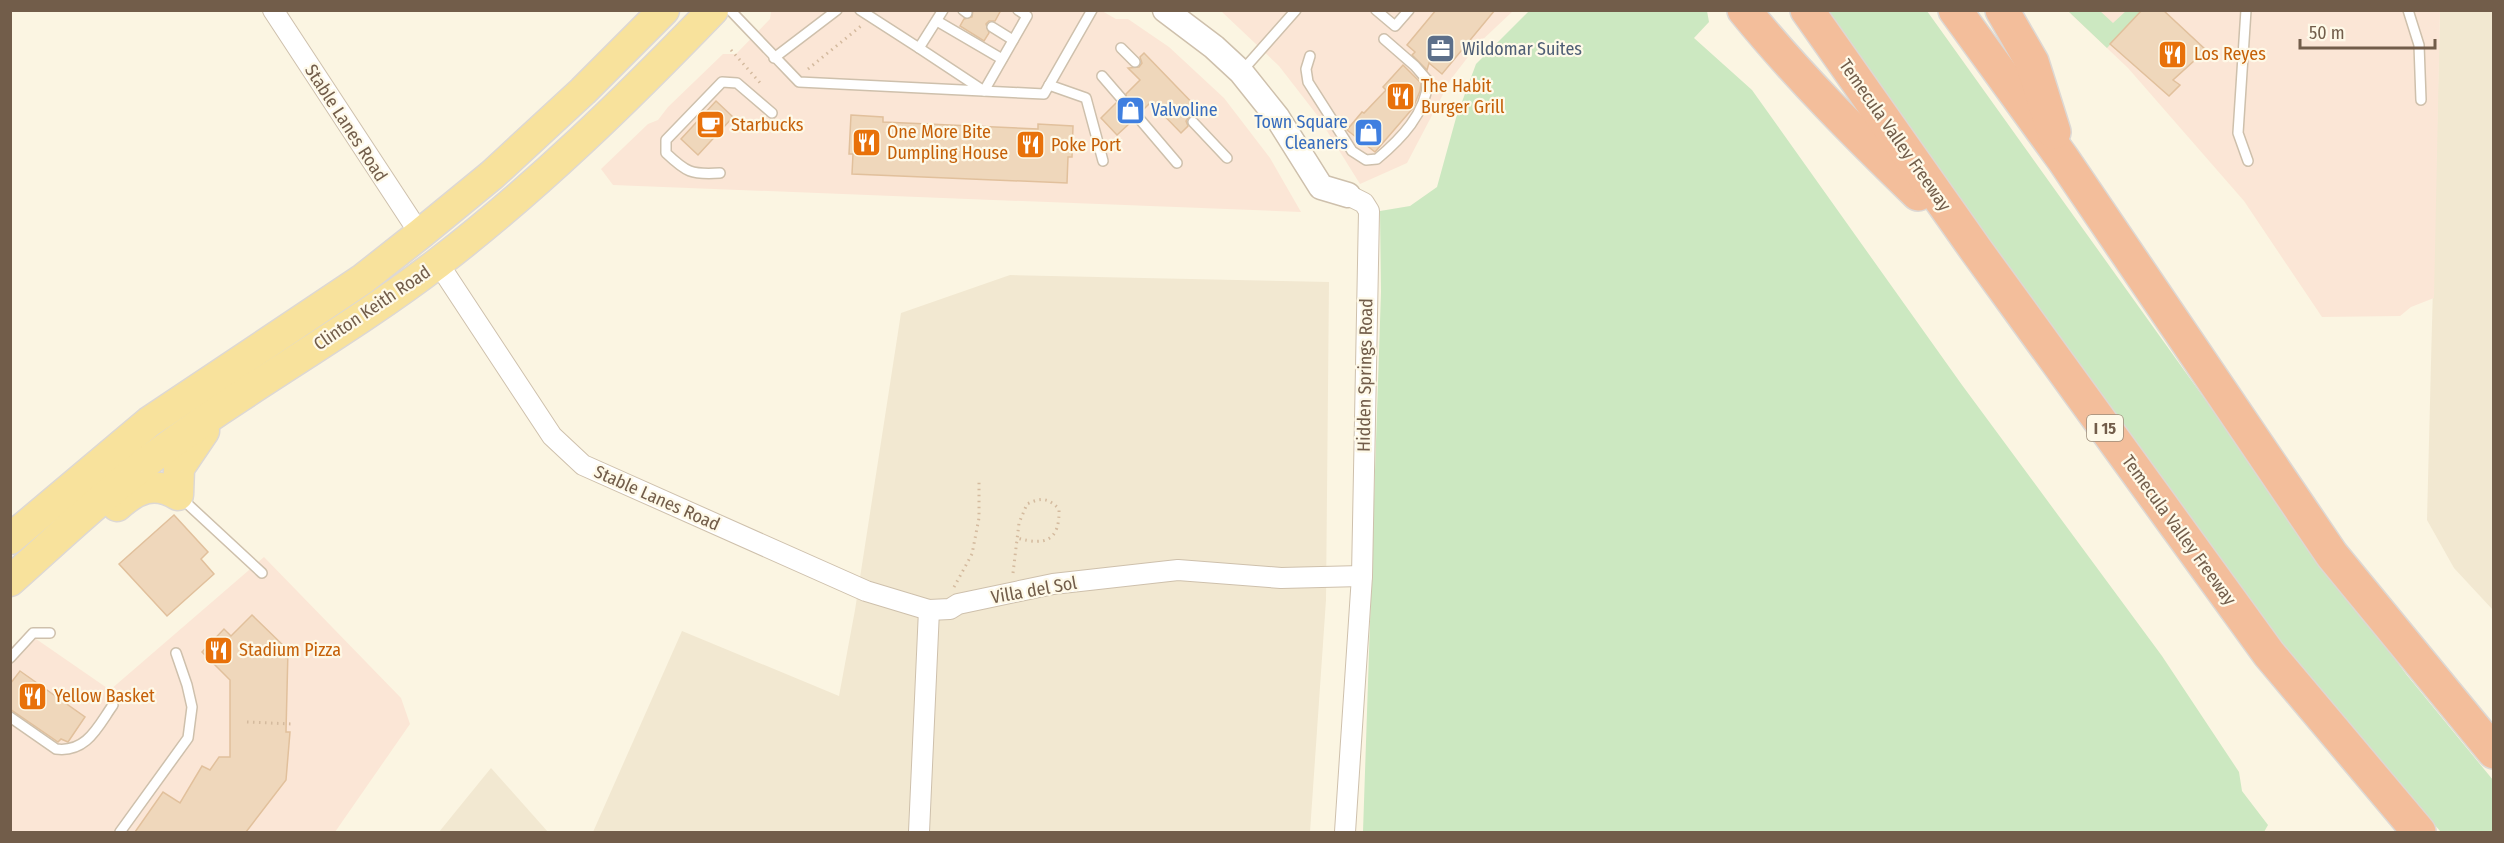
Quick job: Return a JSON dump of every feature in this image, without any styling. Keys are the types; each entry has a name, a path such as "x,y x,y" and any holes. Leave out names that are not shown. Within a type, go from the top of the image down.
{"highway":[{"path":"1744,10 1871,148 1976,250"},
{"name":"Temecula Valley Freeway","path":"1807,10 1976,250 2269,654 2419,832"},
{"path":"1955,10 2063,159 2332,555 2493,752"},
{"path":"2002,10 2032,62 2063,159"}],"main road":[{"name":"Clinton Keith Road","path":"10,539 149,422 363,279 420,234 492,175 583,91 664,10"},
{"name":"Clinton Keith Road","path":"10,581 147,461 438,263 538,180 612,114 713,10"},
{"path":"438,263 439,245 532,164 577,117 583,91"},
{"path":"313,349 332,321 406,267 417,254 423,241 420,234"},
{"path":"178,495 179,468 197,440 222,409"},
{"path":"45,550 71,546 130,494 146,487 169,489 178,495"}],"street":[{"name":"Stable Lanes Road","path":"273,10 420,234"},
{"name":"Hidden Springs Road","path":"1165,10 1214,47 1241,72 1283,126 1322,187 1365,203 1369,211 1362,576 1346,832"},
{"name":"Stable Lanes Road","path":"438,263 552,436 583,465 866,591 929,610"},
{"name":"Villa del Sol","path":"929,610 950,609 958,604 1053,584 1178,570 1281,578 1362,576"},
{"path":"919,832 929,610"}],"lane":[{"path":"730,10 799,82 1044,94 1092,10"},
{"path":"774,58 837,10"},
{"path":"860,10 984,91"},
{"path":"919,48 943,10"},
{"path":"984,91 1027,16 1018,10"},
{"path":"1241,72 1296,10"},
{"path":"1376,10 1395,26 1409,10"},
{"path":"2246,10 2238,133 2248,161"},
{"path":"2408,10 2419,45 2421,100"},
{"path":"937,21 1002,59"},
{"path":"992,27 1013,40"},
{"path":"1310,56 1306,69 1308,82 1352,151 1365,160 1377,159 1418,115 1427,94 1428,81 1415,66 1384,39"},
{"path":"1121,48 1134,62"},
{"path":"1102,76 1121,98"},
{"path":"720,173 685,170 666,153 666,140 722,82 737,83 772,112"},
{"path":"1049,84 1086,98 1103,161"},
{"path":"1137,116 1177,163"},
{"path":"1192,122 1227,158"},
{"path":"178,495 262,573"},
{"path":"10,658 33,633 50,633"},
{"path":"120,832 188,738 192,707 176,653"},
{"path":"10,717 56,749 65,750 85,744 113,705"}],"path":[{"path":"807,69 861,26"},
{"path":"731,50 766,89"},
{"path":"950,609 952,590 972,554 979,518 979,482"},
{"path":"1010,593 1017,538 1022,511 1028,504 1043,498 1051,501 1059,509 1057,531 1050,539 1034,543 1017,538"},
{"path":"247,722 292,723"}],"shaded area":[{"path":"771,11 1102,11 1116,19 1128,19 1169,47 1224,98 1270,158 1301,212 613,185 601,169 648,124 658,120 668,107 723,54 736,54 770,19"},
{"path":"1221,11 1513,11 1478,44 1451,79 1407,163 1360,184 1317,115 1279,66"},
{"path":"2068,11 2440,11 2434,298 2411,307 2400,316 2322,317 2244,201 2128,68"},
{"path":"2440,11 2493,11 2493,610 2454,568 2427,520"},
{"path":"1010,275 1329,282 1326,600 1310,832 593,832 682,631 839,696 855,610 901,313"},
{"path":"264,557 401,698 410,724 335,832 11,832 10,649 26,632 110,690"},
{"path":"491,768 548,832 439,832"}],"green space":[{"path":"1530,10 1707,11 1709,22 1694,38 1752,90 1962,385 2162,656 2239,772 2242,791 2268,825 2264,832 1363,832 1381,292 1380,211 1410,206 1437,187 1456,118 1476,64"},
{"path":"1828,11 1927,11 2199,391 2406,674 2493,780 2493,832 2441,832 2361,743 2248,602"},
{"path":"2068,11 2100,11 2113,23 2126,11 2142,11 2107,48"}],"building":[{"path":"973,10 1001,10 995,21 989,21 986,24 989,33 984,41 960,26 964,19 972,17"},
{"path":"1436,10 1495,10 1442,74 1429,63 1427,70 1412,55 1415,52 1407,45"},
{"path":"2142,10 2163,10 2206,50 2173,80 2180,85 2169,96 2110,44"},
{"path":"1144,53 1202,113 1198,117 1189,117 1186,121 1188,126 1181,133 1151,102 1142,111 1136,109 1132,111 1130,117 1132,121 1117,135 1101,118 1116,103 1123,104 1127,101 1126,94 1140,80 1128,68 1139,67 1142,63 1140,57"},
{"name":"The Habit Burger Grill","path":"1403,65 1421,83 1420,91 1413,108 1375,152 1347,130 1362,112 1364,113 1386,90 1383,87"},
{"name":"Starbucks","path":"716,101 733,117 698,155 681,139"},
{"path":"851,115 883,117 883,122 1038,129 1038,124 1073,126 1072,157 1068,157 1067,183 852,174 853,154 849,154"},
{"path":"174,515 208,552 201,559 214,574 167,616 119,564"},
{"path":"252,615 288,650 286,732 290,732 286,780 246,832 135,832 163,792 180,803 202,766 210,770 219,757 230,757 230,680 202,652 224,629 231,636"},
{"name":"Yellow Basket","path":"20,671 85,717 68,742 61,739 58,742 10,709 10,684"}],"place":[{"name":"Wildomar Suites","path":"1441,49"},
{"name":"Los Reyes","path":"2173,54"},
{"name":"The Habit Burger Grill","path":"1400,96"},
{"name":"Valvoline","path":"1130,110"},
{"name":"Starbucks","path":"710,125"},
{"name":"Town Square Cleaners","path":"1369,132"},
{"name":"One More Bite Dumpling House","path":"866,142"},
{"name":"Poke Port","path":"1030,145"},
{"name":"Stadium Pizza","path":"218,650"},
{"name":"Yellow Basket","path":"33,696"}]}
